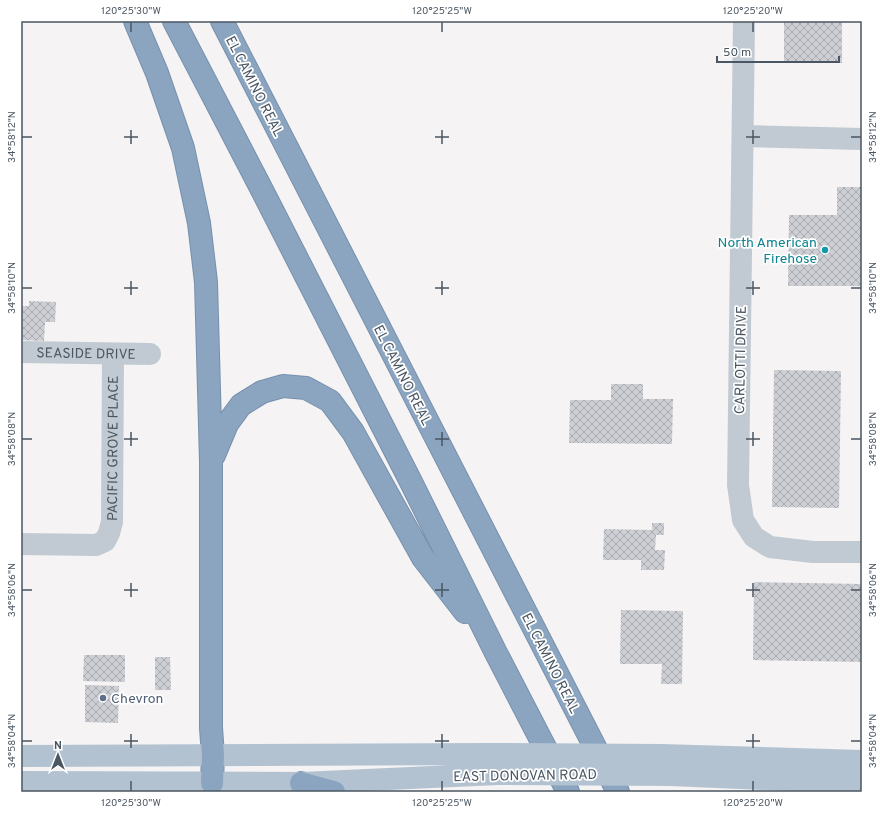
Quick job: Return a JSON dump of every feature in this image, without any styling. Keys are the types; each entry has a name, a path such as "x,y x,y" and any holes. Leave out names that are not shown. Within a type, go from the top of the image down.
{"highway":[{"path":"135,21 157,73 183,148 199,223 206,282 211,462 212,783"},
{"path":"174,21 267,199 496,653 568,792"},
{"name":"EL CAMINO REAL","path":"222,21 618,792"},
{"path":"211,462 231,418 241,405 262,392 283,386 306,388 330,401 353,432 423,558 496,653"},
{"path":"301,784 334,792"}],"main road":[{"name":"EAST DONOVAN ROAD","path":"21,756 489,754 661,755 862,761"},
{"name":"EAST DONOVAN ROAD","path":"21,782 47,787 134,787 212,783 301,784 498,774 670,775 862,783"}],"street":[{"name":"CARLOTTI DRIVE","path":"744,21 738,485 743,520 754,537 770,547 813,552 862,552"},
{"path":"743,136 862,139"},
{"name":"SEASIDE DRIVE","path":"21,352 150,354"},
{"name":"PACIFIC GROVE PLACE","path":"21,544 96,545 105,541 109,533 112,522 113,354"}],"building":[{"path":"784,21 842,21 842,63 784,62"},
{"name":"North American Firehose","path":"837,187 862,187 862,286 788,286 789,215 837,215"},
{"path":"29,301 56,302 55,322 45,322 44,341 21,340 21,306 29,306"},
{"path":"774,370 841,371 839,508 772,507"},
{"path":"611,384 643,384 643,399 673,399 672,444 569,443 570,400 611,400"},
{"path":"652,523 664,523 664,535 656,535 655,550 665,550 664,570 641,570 641,560 603,560 604,529 652,530"},
{"path":"754,582 862,584 862,662 753,660"},
{"path":"621,610 683,611 682,684 661,684 662,664 620,664"},
{"path":"84,655 125,655 125,682 83,681"},
{"path":"155,657 170,657 171,690 155,690"},
{"path":"85,685 119,686 118,723 85,722"}],"place":[{"name":"North American Firehose","path":"825,250"},
{"name":"Chevron","path":"103,698"}]}
